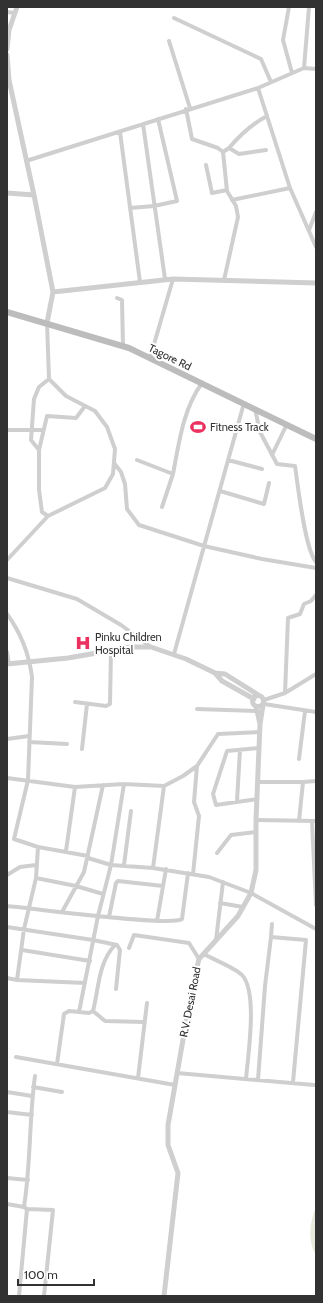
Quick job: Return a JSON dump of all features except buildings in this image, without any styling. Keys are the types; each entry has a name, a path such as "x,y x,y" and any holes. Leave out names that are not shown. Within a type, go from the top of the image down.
{"main road":[{"name":"Tagore Rd","path":"7,312 124,346 288,424 316,439"}],"street":[{"path":"7,49 9,30 17,7"},
{"path":"289,7 283,40 292,73"},
{"path":"304,68 309,7"},
{"path":"7,12 14,13"},
{"path":"174,18 261,58 271,82"},
{"path":"169,41 188,109 192,139 218,148 223,152 227,190 236,206 238,217 224,280"},
{"path":"7,55 8,80 34,195 53,292 47,323 49,379 66,396 95,411 107,427 115,449 113,474 105,488 48,516 7,560"},
{"path":"26,161 258,88 304,68 316,69"},
{"path":"258,88 290,188 316,247"},
{"path":"223,152 257,121 267,116"},
{"path":"130,208 154,206 177,201 158,119"},
{"path":"143,124 165,279"},
{"path":"120,132 140,282"},
{"path":"229,148 240,154 266,150"},
{"path":"206,165 212,193 227,190"},
{"path":"232,200 290,188"},
{"path":"7,193 34,195"},
{"path":"309,230 316,212"},
{"path":"53,292 173,278 316,283"},
{"path":"150,358 173,278"},
{"path":"117,298 122,300 124,346"},
{"path":"39,450 31,440 35,394 42,384 49,379"},
{"path":"162,507 173,474 187,413 193,395 202,383"},
{"path":"174,654 244,403"},
{"path":"48,516 42,512 39,490 39,450 47,416 76,418 84,406"},
{"path":"254,408 260,432 277,464 295,466 307,538 312,558 316,562"},
{"path":"272,455 288,424"},
{"path":"7,430 44,430"},
{"path":"137,460 173,474"},
{"path":"228,460 262,469"},
{"path":"114,463 121,472 125,484 127,509 139,525 204,546 262,559 316,568"},
{"path":"220,491 264,504 269,483"},
{"path":"7,578 77,599 121,625 151,647"},
{"path":"285,693 288,618 300,614 304,604 311,601 316,595"},
{"path":"7,614 18,630 30,662 32,677 28,780 14,839 38,847 66,851 111,864 166,869 209,877 251,893 316,929"},
{"path":"7,652 8,664 68,658 131,647 151,647 174,654 215,672 225,674 262,701"},
{"path":"75,702 106,706 111,702 111,650"},
{"path":"215,672 222,681 254,698 316,712"},
{"path":"197,709 256,708 262,701 285,693 316,674"},
{"name":"R.V. Desai Road","path":"254,698 253,704 256,708 260,724"},
{"name":"R.V. Desai Road","path":"164,1296 178,1173 168,1145 168,1134 175,1085 193,983 199,959 238,916 251,893 256,870 256,820 262,701"},
{"path":"82,749 87,704"},
{"path":"299,759 305,710"},
{"path":"7,778 75,787 124,784 164,786 183,776 197,766 218,734 260,732"},
{"path":"7,739 29,736"},
{"path":"29,742 67,744"},
{"path":"257,799 216,805 213,794 227,751 259,748"},
{"path":"237,802 240,750"},
{"path":"7,906 158,921 178,921 182,919 199,816 194,802 197,766"},
{"path":"258,782 316,781"},
{"path":"300,821 303,782"},
{"path":"79,1012 98,916 111,864 124,784"},
{"path":"62,912 84,872 103,785"},
{"path":"153,868 164,786"},
{"path":"66,851 75,787"},
{"path":"124,865 131,811"},
{"path":"256,820 314,821 316,905"},
{"path":"217,853 231,835 256,832"},
{"path":"17,980 28,908 36,878 38,847"},
{"path":"7,875 20,867 36,865"},
{"path":"158,921 166,869"},
{"path":"36,878 76,886 103,894"},
{"path":"109,917 116,883 118,881 163,886"},
{"path":"216,940 223,882"},
{"path":"220,903 243,907"},
{"path":"258,1080 265,986 272,924"},
{"path":"7,927 115,944 120,950 116,988"},
{"path":"129,948 134,935 189,943 199,959"},
{"path":"271,938 306,940 293,1082"},
{"path":"93,1011 103,962 108,952 115,944"},
{"path":"22,950 90,961"},
{"path":"204,954 241,975 248,985 252,1000 246,1079"},
{"path":"7,978 17,980 85,983"},
{"path":"138,1078 147,1003"},
{"path":"57,1064 64,1014 69,1011 89,1013 93,1011"},
{"path":"93,1011 105,1021 144,1022"},
{"path":"16,1057 175,1085"},
{"path":"177,1073 314,1085"},
{"path":"19,1296 28,1180 32,1096 35,1076"},
{"path":"33,1087 62,1092"},
{"path":"7,1092 32,1096"},
{"path":"7,1112 32,1115"},
{"path":"7,1178 28,1180"},
{"path":"7,1204 26,1208 53,1210 44,1296"}],"shaded area":[{"path":"316,1207 316,1255 311,1244 310,1231 312,1218"}],"place":[{"name":"Fitness Track","path":"198,427"},
{"name":"Pinku Children Hospital","path":"83,643"}]}
